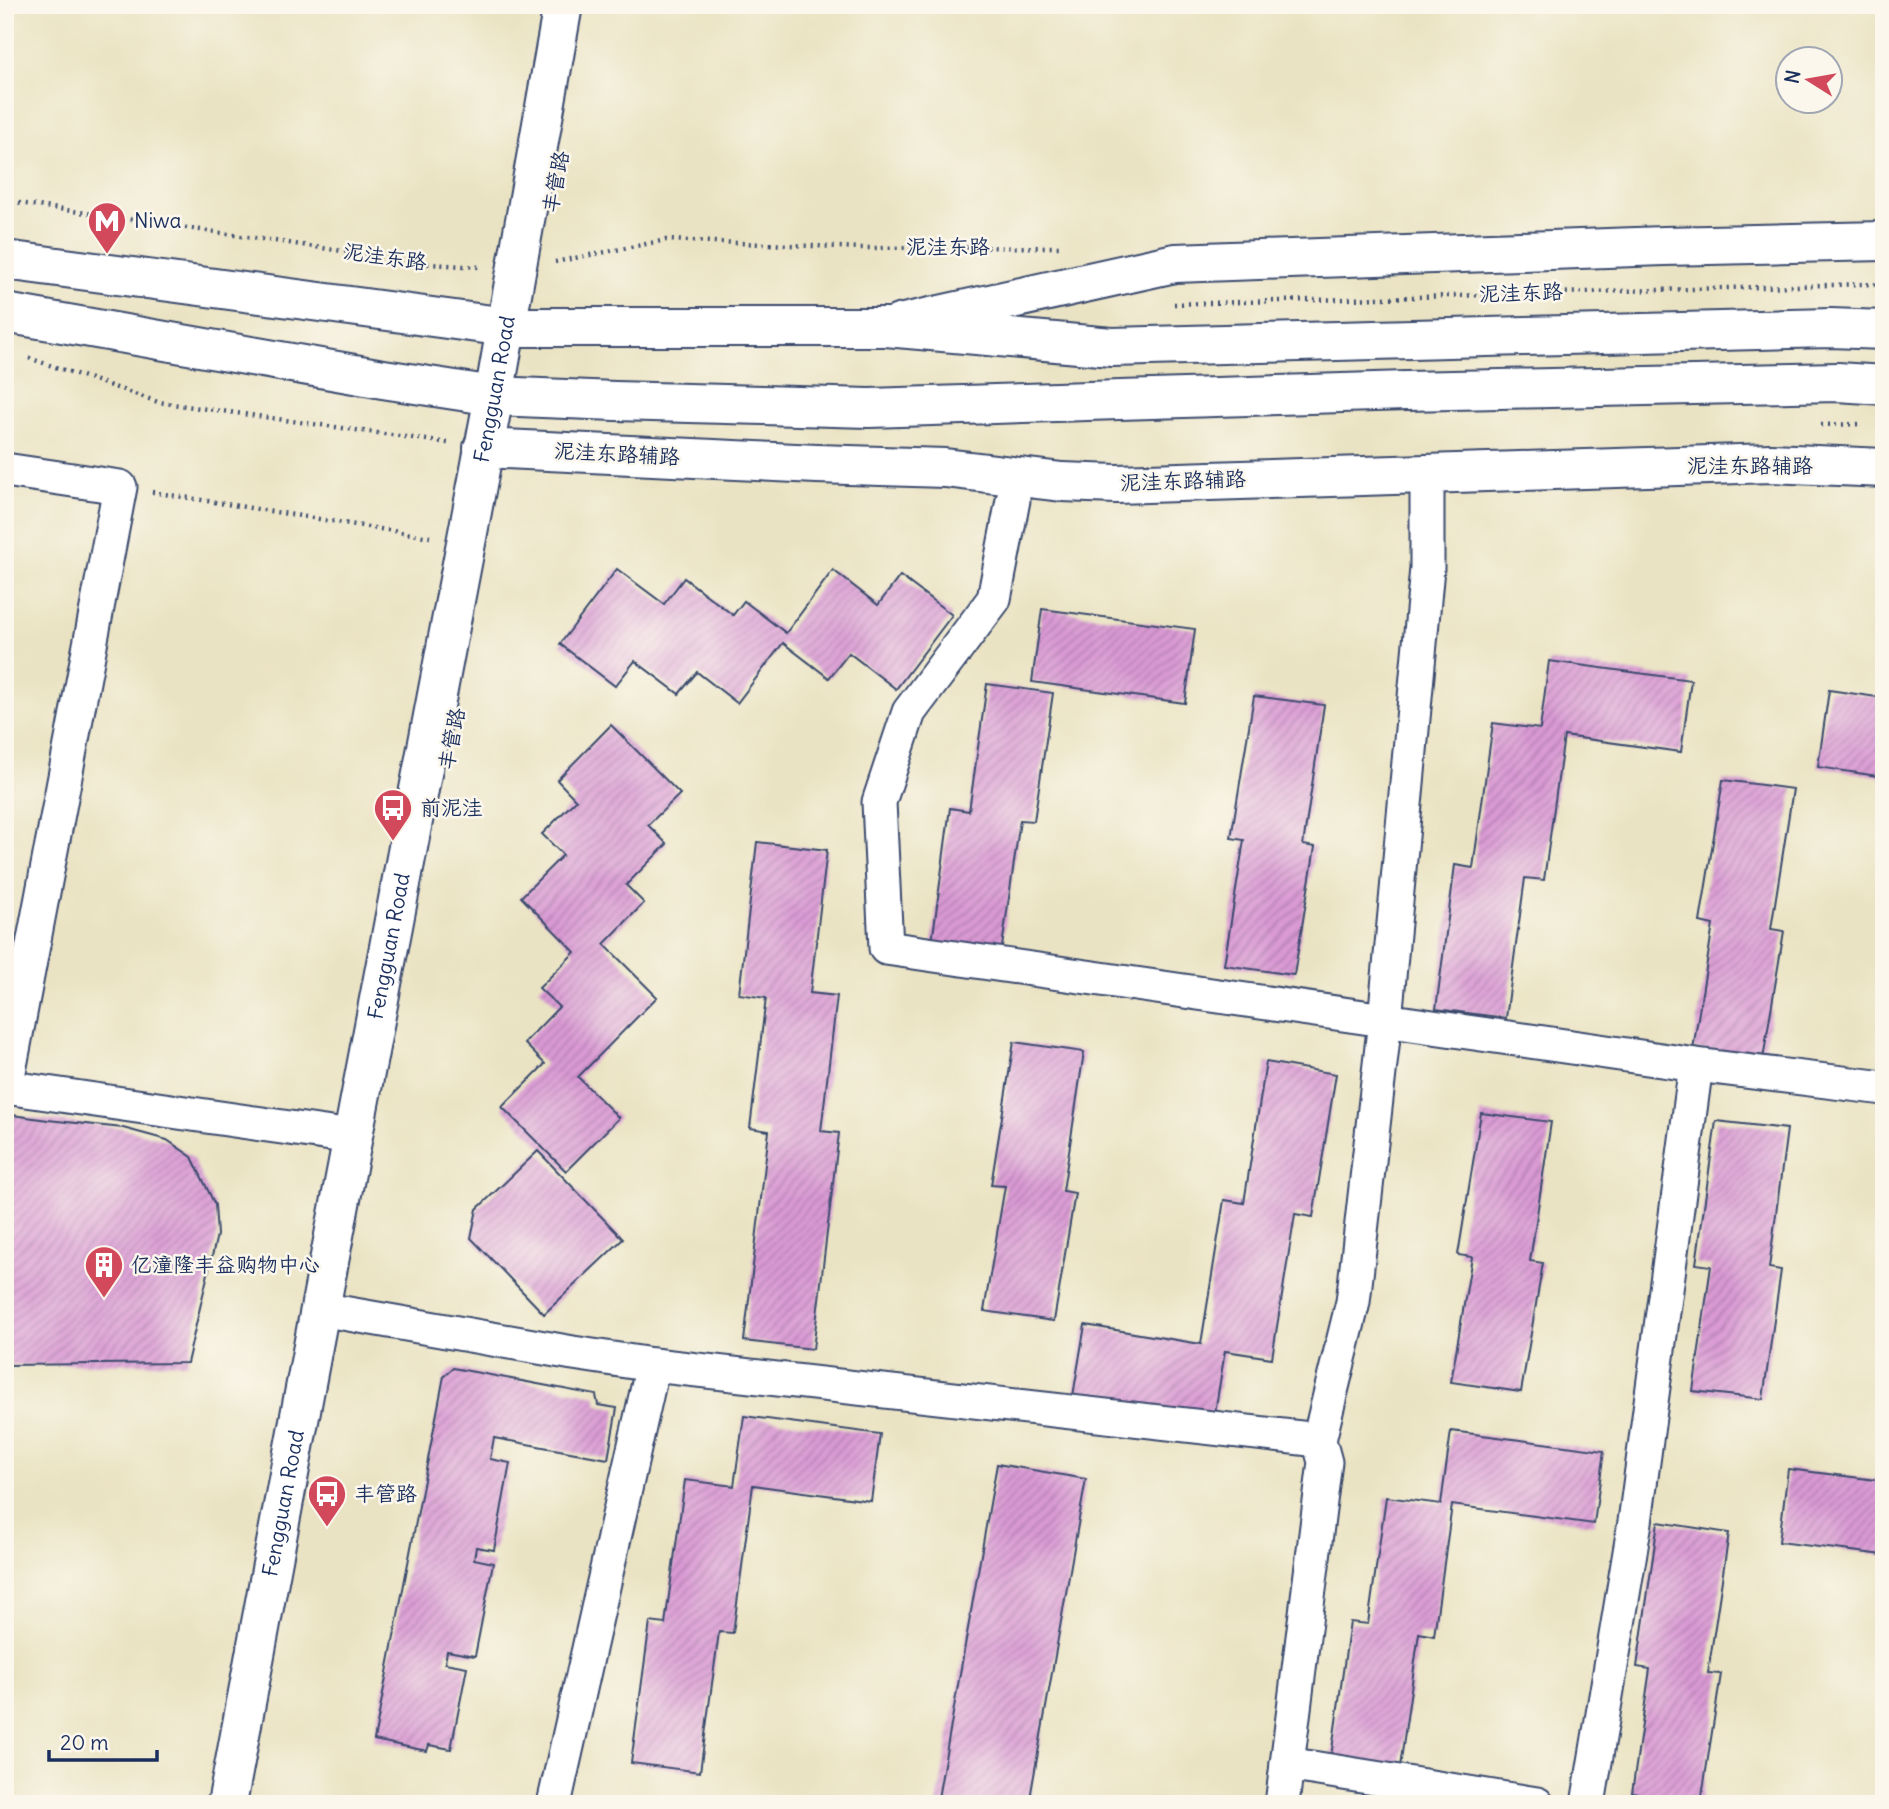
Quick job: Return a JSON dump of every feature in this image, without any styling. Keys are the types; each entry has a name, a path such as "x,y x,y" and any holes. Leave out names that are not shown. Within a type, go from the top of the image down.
{"main road":[{"path":"528,267 563,5"},
{"name":"丰管路","path":"255,1804 332,1311 528,267 589,5"},
{"path":"886,327 1175,263 1884,241"},
{"name":"泥洼东路","path":"5,260 518,327 886,327 1112,347 1831,328 1884,330"},
{"path":"5,313 383,379 505,396 869,408 1406,391 1823,382 1884,385"},
{"name":"泥洼东路辅路","path":"494,449 945,468 1062,482 1118,484 1771,463 1884,468"},
{"name":"Fengguan Road","path":"228,1804 332,1311 352,1137 465,542 494,449"}],"street":[{"path":"5,470 120,487 6,1087 352,1137"},
{"path":"1282,1804 1325,1462 1319,1440 1353,1302 1385,1020 1427,568 1427,474"},
{"path":"1013,500 994,599 909,712 879,802 886,948 1696,1065 1884,1088"},
{"path":"1588,1804 1635,1522 1696,1065"},
{"path":"332,1311 653,1365 1319,1440"},
{"path":"554,1804 653,1365"},
{"path":"1287,1764 1537,1804"}],"path":[{"name":"泥洼东路","path":"5,201 430,264 528,267 666,240 863,248 1067,247"},
{"name":"泥洼东路","path":"1168,304 1712,287 1884,285"},
{"path":"18,354 158,402 494,449"},
{"path":"120,487 465,542"}],"building":[{"path":"617,569 664,604 684,578 733,615 744,601 786,633 833,570 878,605 900,576 952,615 896,689 849,653 829,678 783,643 737,703 697,672 679,694 635,661 615,686 560,644"},
{"path":"1042,609 1195,629 1185,703 1032,682"},
{"path":"1549,661 1691,680 1681,752 1564,736 1544,880 1525,878 1506,1018 1436,1009 1455,865 1473,868 1493,723 1540,729"},
{"path":"987,684 1053,693 1034,821 1020,820 1000,961 931,950 950,808 969,811"},
{"path":"1829,690 1884,698 1884,777 1818,767"},
{"path":"1254,696 1324,705 1303,845 1315,847 1294,975 1224,965 1244,840 1231,838"},
{"path":"611,725 680,794 648,825 667,844 626,885 644,903 604,944 657,997 578,1077 619,1118 566,1171 502,1107 545,1064 524,1043 559,1007 539,988 575,952 521,897 563,855 542,834 576,800 557,780"},
{"path":"1723,780 1793,789 1771,929 1784,931 1763,1059 1693,1049 1713,925 1700,922"},
{"path":"757,842 827,850 810,993 837,996 821,1131 839,1133 813,1349 744,1341 769,1131 750,1128 766,998 739,994"},
{"path":"1014,1042 1084,1052 1063,1191 1075,1193 1054,1321 984,1311 1005,1186 991,1185"},
{"path":"1266,1062 1336,1074 1313,1217 1295,1214 1272,1358 1225,1351 1214,1419 1073,1396 1085,1325 1201,1344 1224,1200 1244,1203"},
{"path":"1481,1113 1551,1122 1530,1261 1543,1263 1521,1392 1451,1382 1472,1257 1458,1255"},
{"name":"亿潼隆丰益购物中心","path":"5,1114 123,1128 167,1140 192,1157 215,1205 217,1235 187,1363 5,1365"},
{"path":"1716,1121 1787,1129 1769,1268 1781,1270 1763,1399 1693,1391 1711,1266 1696,1264"},
{"path":"538,1151 623,1239 544,1314 471,1238 477,1209"},
{"path":"453,1368 596,1395 598,1405 617,1408 608,1459 494,1438 490,1459 510,1463 494,1550 476,1547 474,1559 493,1563 475,1656 447,1651 445,1663 467,1667 451,1749 429,1745 427,1751 374,1740 444,1376"},
{"path":"744,1416 880,1434 871,1501 753,1485 733,1633 719,1632 700,1772 631,1763 650,1622 665,1624 685,1480 734,1486"},
{"path":"1451,1431 1604,1451 1594,1524 1452,1505 1434,1636 1419,1633 1399,1774 1330,1764 1350,1622 1368,1624 1386,1497 1441,1504"},
{"path":"997,1464 1086,1479 1029,1804 937,1804"},
{"path":"1788,1469 1884,1481 1884,1555 1779,1542"},
{"path":"1658,1522 1729,1533 1708,1673 1721,1674 1701,1803 1632,1793 1650,1669 1637,1667"}],"place":[{"name":"Niwa","path":"107,255"},
{"name":"前泥洼","path":"393,842"},
{"name":"亿潼隆丰益购物中心","path":"104,1299"},
{"name":"丰管路","path":"327,1528"}]}
